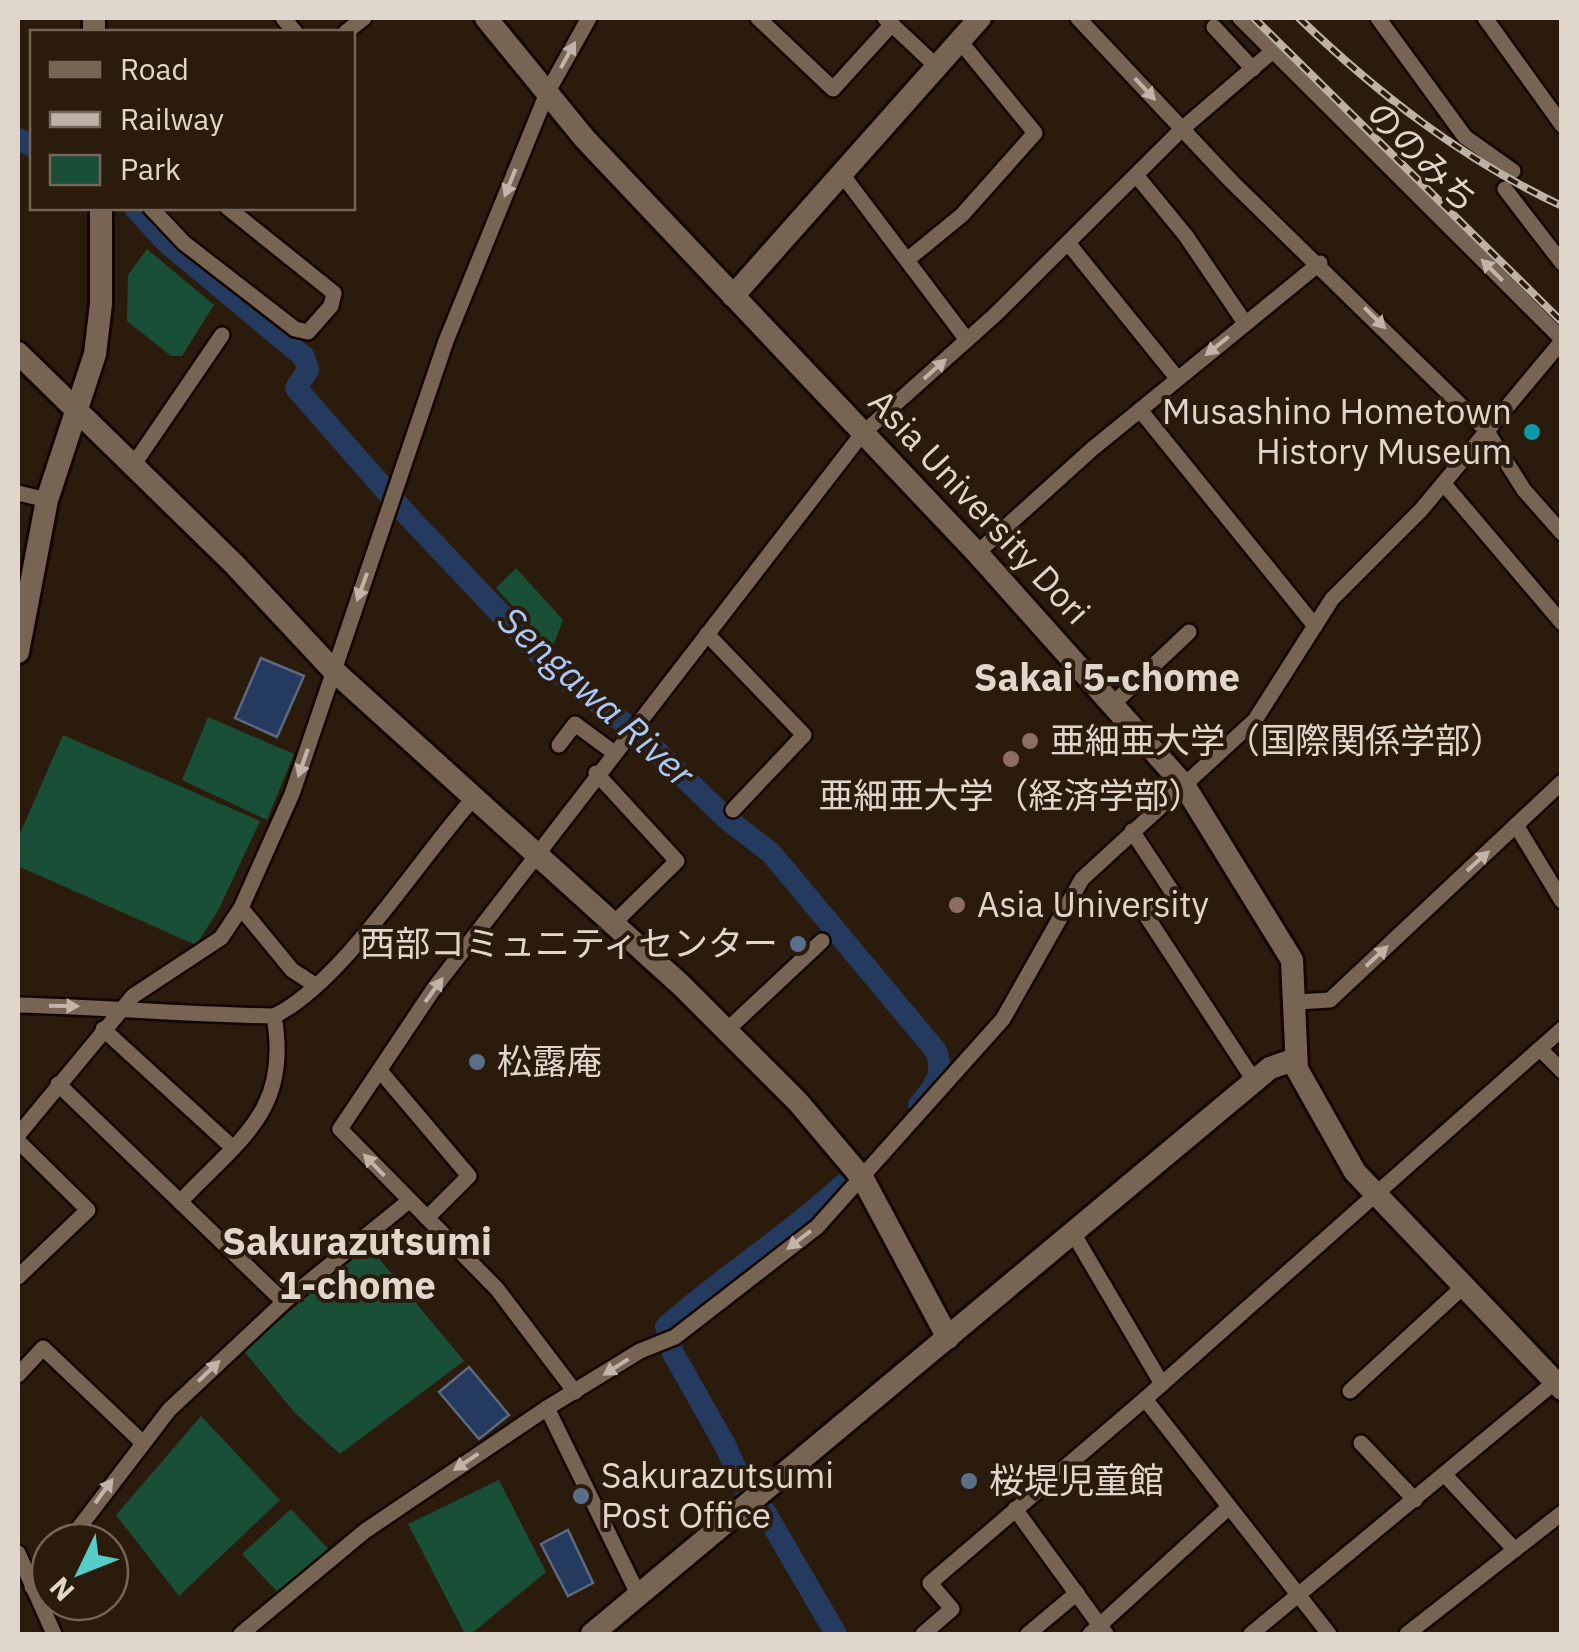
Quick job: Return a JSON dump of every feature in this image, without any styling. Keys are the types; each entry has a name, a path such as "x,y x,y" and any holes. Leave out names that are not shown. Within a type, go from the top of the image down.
{"street":[{"name":"Asia University Dori","path":"486,18 547,92 733,296 977,553 1184,785 1288,951 1297,1002 1296,1059 1302,1080 1338,1145 1376,1197 1558,1386"},
{"path":"18,1277 88,1210 18,1138 117,1008 144,986 176,971 221,938 241,908 288,807 446,341 547,92 589,18"},
{"path":"758,18 833,89 888,20 936,66"},
{"path":"733,296 980,18"},
{"path":"1078,18 1182,128 1486,430 1524,490 1562,534"},
{"name":"ののみち","path":"1240,18 1562,340"},
{"path":"1378,18 1465,138 1513,171"},
{"path":"1484,18 1562,124"},
{"path":"1214,27 1254,69"},
{"path":"907,260 962,215 1036,133 959,40"},
{"path":"575,1392 497,1289 340,1129 434,987 612,752 862,434 967,340 1182,128 1274,50"},
{"path":"842,173 967,340"},
{"path":"1136,175 1186,236 1245,323"},
{"path":"1504,189 1562,262"},
{"path":"18,652 20,623 47,500 78,411 99,326 101,210"},
{"path":"153,210 198,254 295,330 308,332 331,306 334,293 230,210"},
{"path":"1068,243 1177,378"},
{"path":"977,553 1177,378 1320,263"},
{"path":"134,464 222,334"},
{"path":"241,1634 364,1531 547,1408 658,1342 675,1337 817,1227 1003,1019 1082,878 1255,720 1332,599 1444,484 1562,340"},
{"path":"18,353 134,464 334,670 727,1030 798,1102 863,1179 948,1338"},
{"path":"1140,410 1316,626"},
{"path":"1444,484 1562,623"},
{"path":"18,493 47,500"},
{"path":"1114,703 1189,632"},
{"path":"707,634 804,735 733,810"},
{"path":"559,745 575,724 612,752"},
{"path":"596,773 677,861 613,924"},
{"path":"1297,1002 1330,1000 1562,782"},
{"path":"18,1006 117,1008 176,1016 274,1016 315,985 352,948 472,800"},
{"path":"1516,825 1562,901"},
{"path":"1132,831 1174,896 1147,917 1255,1082"},
{"path":"241,908 292,970 315,985"},
{"path":"727,1030 822,941"},
{"path":"180,1202 262,1116 273,1096 278,1038 274,1016"},
{"path":"102,1029 232,1147"},
{"path":"923,1634 952,1609 930,1583 1146,1400 1562,1029"},
{"path":"1540,1049 1562,1071"},
{"path":"596,1633 1278,1063 1296,1059"},
{"path":"381,1072 469,1176 427,1218"},
{"path":"58,1084 284,1302"},
{"path":"83,1522 142,1442 180,1399 284,1302 409,1201"},
{"path":"1073,1233 1162,1384"},
{"path":"1350,1391 1464,1286"},
{"path":"18,1375 43,1348 142,1442"},
{"path":"1250,1634 1558,1386"},
{"path":"1146,1400 1227,1509 1329,1634"},
{"path":"547,1408 638,1596"},
{"path":"1361,1443 1416,1500"},
{"path":"1445,1475 1515,1550"},
{"path":"1015,1508 1077,1593 1099,1632 1227,1509"},
{"path":"1407,1634 1562,1513"},
{"path":"18,1554 30,1581"},
{"path":"1028,1634 1077,1593"}],"green space":[{"path":"147,249 214,305 182,356 171,356 127,321 128,275"},
{"path":"516,568 563,620 552,649 496,588"},
{"path":"208,717 294,754 267,820 182,780"},
{"path":"63,735 260,821 219,909 196,945 18,866 18,838"},
{"path":"367,1244 464,1361 340,1454 294,1412 244,1351"},
{"path":"201,1416 280,1500 179,1596 130,1533 130,1522 121,1522 116,1515"},
{"path":"499,1480 546,1572 471,1634 465,1634 408,1524"},
{"path":"291,1509 331,1552 282,1597 242,1554"}],"water":[{"path":"261,658 304,676 277,737 235,718"},
{"path":"469,1367 509,1415 479,1439 439,1392"},
{"path":"568,1530 593,1583 568,1596 541,1544"}],"waterway":[{"name":"Sengawa River","path":"18,139 30,145"},
{"name":"Sengawa River","path":"137,210 166,242 304,357 308,370 296,388 408,516 552,668 641,736 727,819 771,853 936,1051 936,1080 919,1105"},
{"name":"Sengawa River","path":"748,1496 725,1445 673,1353 666,1327 844,1184"},
{"name":"Sengawa River","path":"765,1512 836,1634"}],"railway":[{"path":"1254,18 1562,322"},
{"path":"1299,18 1359,73 1423,123 1525,188 1562,206"}],"place":[{"name":"Musashino Hometown History Museum","path":"1532,432"},
{"name":"亜細亜大学（国際関係学部）","path":"1030,741"},
{"name":"亜細亜大学（経済学部）","path":"1011,759"},
{"name":"Asia University","path":"957,905"},
{"name":"西部コミュニティセンター","path":"798,944"},
{"name":"松露庵","path":"477,1062"},
{"name":"桜堤児童館","path":"969,1481"},
{"name":"Sakurazutsumi Post Office","path":"581,1496"}],"district":[{"name":"Sakai 5-chome","path":"1107,678"},
{"name":"Sakurazutsumi 1-chome","path":"357,1264"}]}
